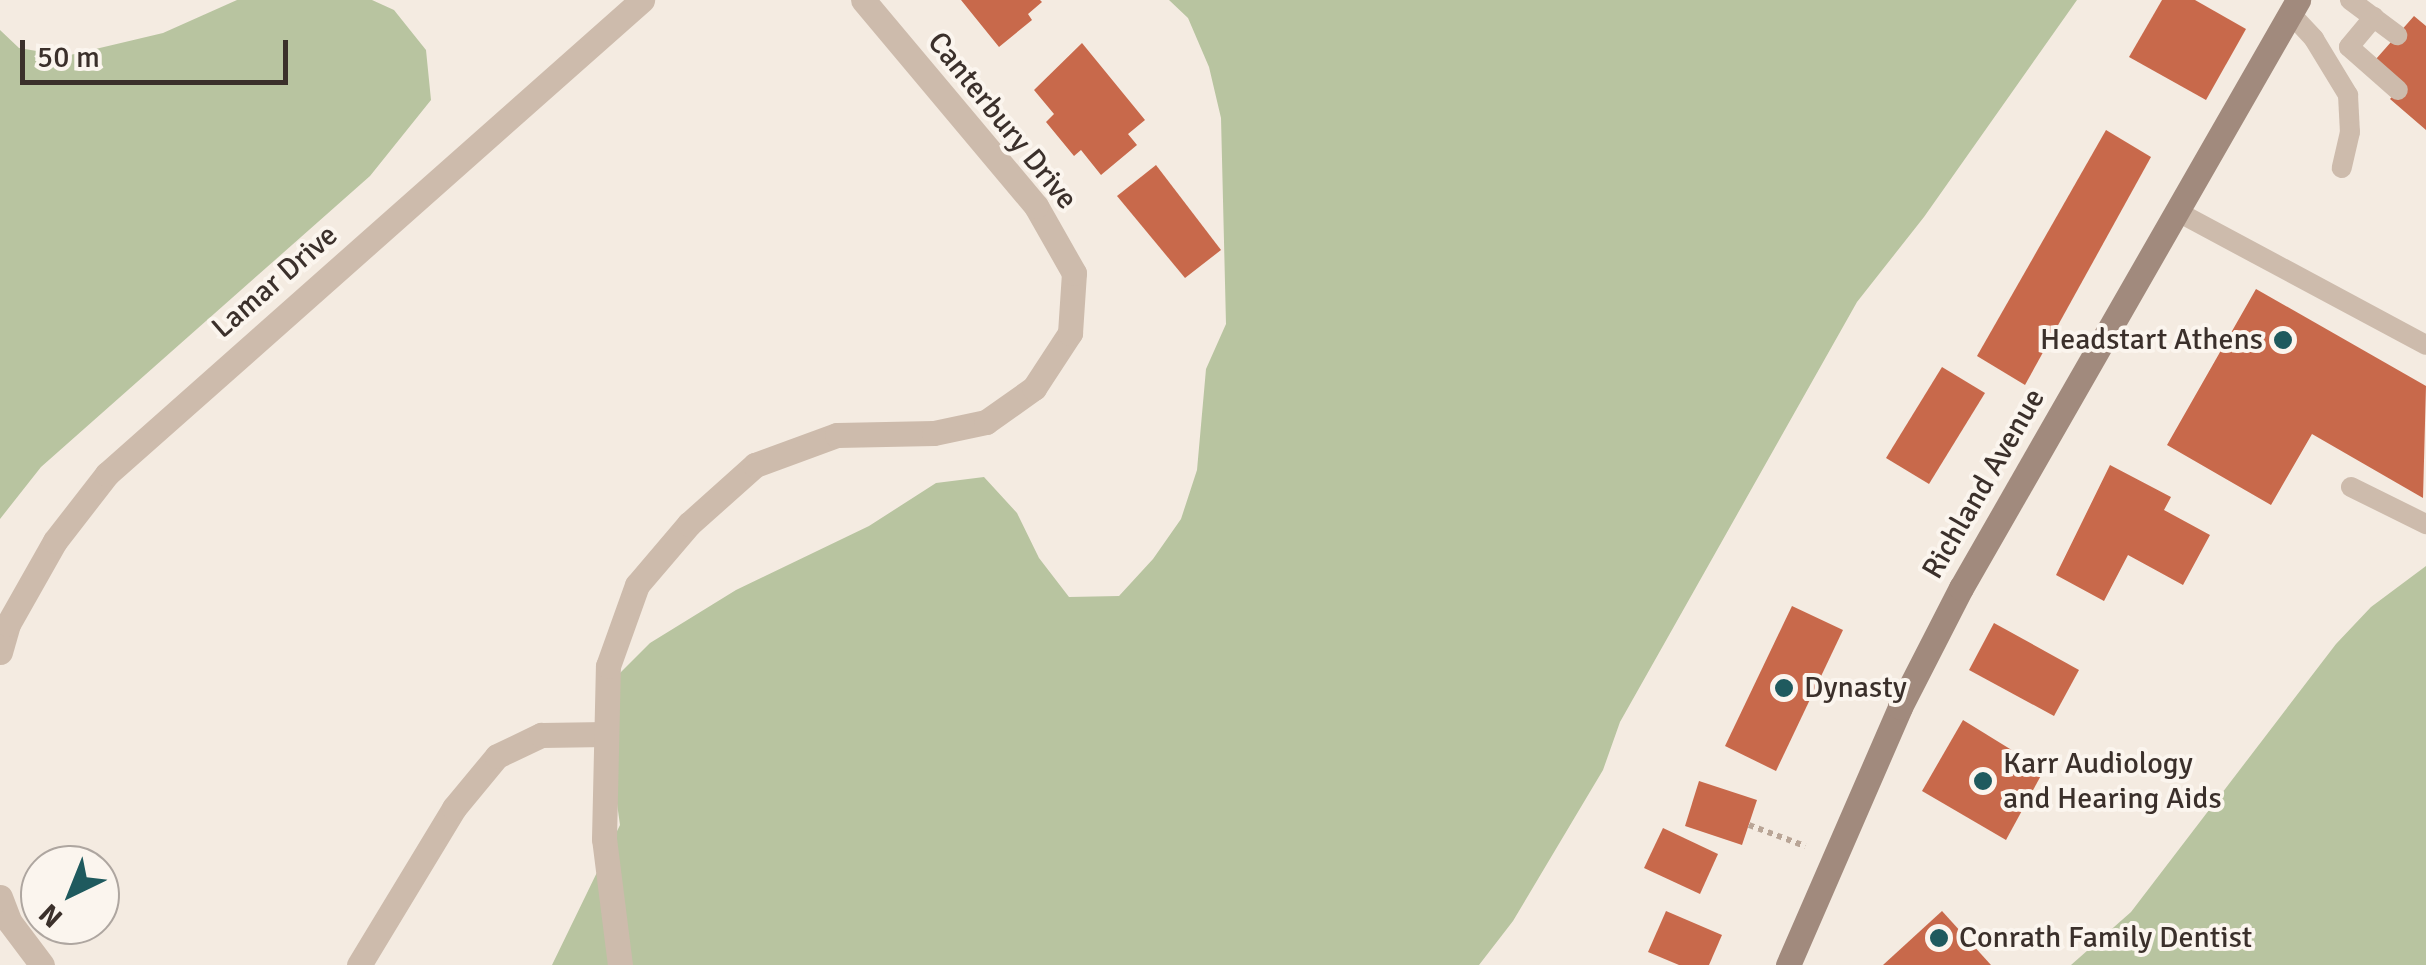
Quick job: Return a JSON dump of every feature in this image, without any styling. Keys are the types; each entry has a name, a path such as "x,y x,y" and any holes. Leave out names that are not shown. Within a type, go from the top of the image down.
{"main road":[{"name":"Richland Avenue","path":"1788,965 1900,706 1961,588 2295,7"}],"street":[{"name":"Lamar Drive","path":"0,652 8,624 54,541 107,474 642,0"},
{"name":"Canterbury Drive","path":"620,965 604,839 608,666 637,585 689,524 755,466 837,435 934,433 986,422 1034,388 1070,333 1074,272 1036,206 864,0"},
{"path":"359,965 454,808 497,756 541,735 606,734"},
{"path":"0,897 9,922 42,965"}],"lane":[{"path":"2350,0 2396,36"},
{"path":"2295,7 2348,95 2350,132 2342,168"},
{"path":"2374,18 2349,47 2398,90"},
{"path":"2178,212 2426,346"},
{"path":"2351,487 2426,524"}],"path":[{"path":"1749,825 1804,846"}],"green space":[{"path":"237,0 372,0 394,10 426,50 431,100 370,176 41,467 0,519 0,30 19,48 66,56 163,33"},
{"path":"1169,0 2077,0 1924,217 1857,302 1620,722 1603,770 1513,921 1479,965 552,965 620,825 606,725 616,677 650,643 736,590 869,526 936,483 984,477 1017,513 1039,558 1069,597 1119,596 1153,559 1181,519 1197,470 1206,369 1226,324 1221,118 1209,67 1188,18"},
{"path":"2426,566 2426,965 2071,965 2131,912 2336,644 2371,607"}],"building":[{"path":"961,0 1042,2 1028,14 1032,20 999,47"},
{"path":"2162,0 2195,0 2246,29 2206,100 2129,57"},
{"path":"2414,16 2426,26 2426,130 2390,99 2404,83 2376,59"},
{"path":"1082,43 1145,120 1128,134 1137,145 1101,175 1081,150 1074,156 1046,122 1054,114 1034,90"},
{"path":"2106,130 2151,157 2025,385 1977,356"},
{"path":"1156,165 1221,250 1185,278 1117,196"},
{"path":"2256,289 2426,386 2423,498 2312,434 2271,505 2167,445"},
{"path":"1942,367 1985,393 1929,484 1886,458"},
{"path":"2110,465 2171,497 2164,510 2210,535 2183,585 2128,555 2104,601 2056,575"},
{"name":"Dynasty","path":"1792,606 1843,630 1776,771 1725,746"},
{"path":"1994,623 2079,670 2054,716 1969,670"},
{"name":"Karr Audiology and Hearing Aids","path":"1963,720 2044,770 2006,840 1922,791"},
{"path":"1699,781 1757,800 1742,845 1685,826"},
{"path":"1663,828 1718,854 1700,894 1644,868"},
{"path":"1666,911 1722,935 1709,965 1679,965 1648,952"},
{"name":"Conrath Family Dentist","path":"1942,911 1991,965 1883,965"}],"place":[{"name":"Headstart Athens","path":"2283,340"},
{"name":"Dynasty","path":"1784,688"},
{"name":"Karr Audiology and Hearing Aids","path":"1983,781"},
{"name":"Conrath Family Dentist","path":"1939,938"}]}
